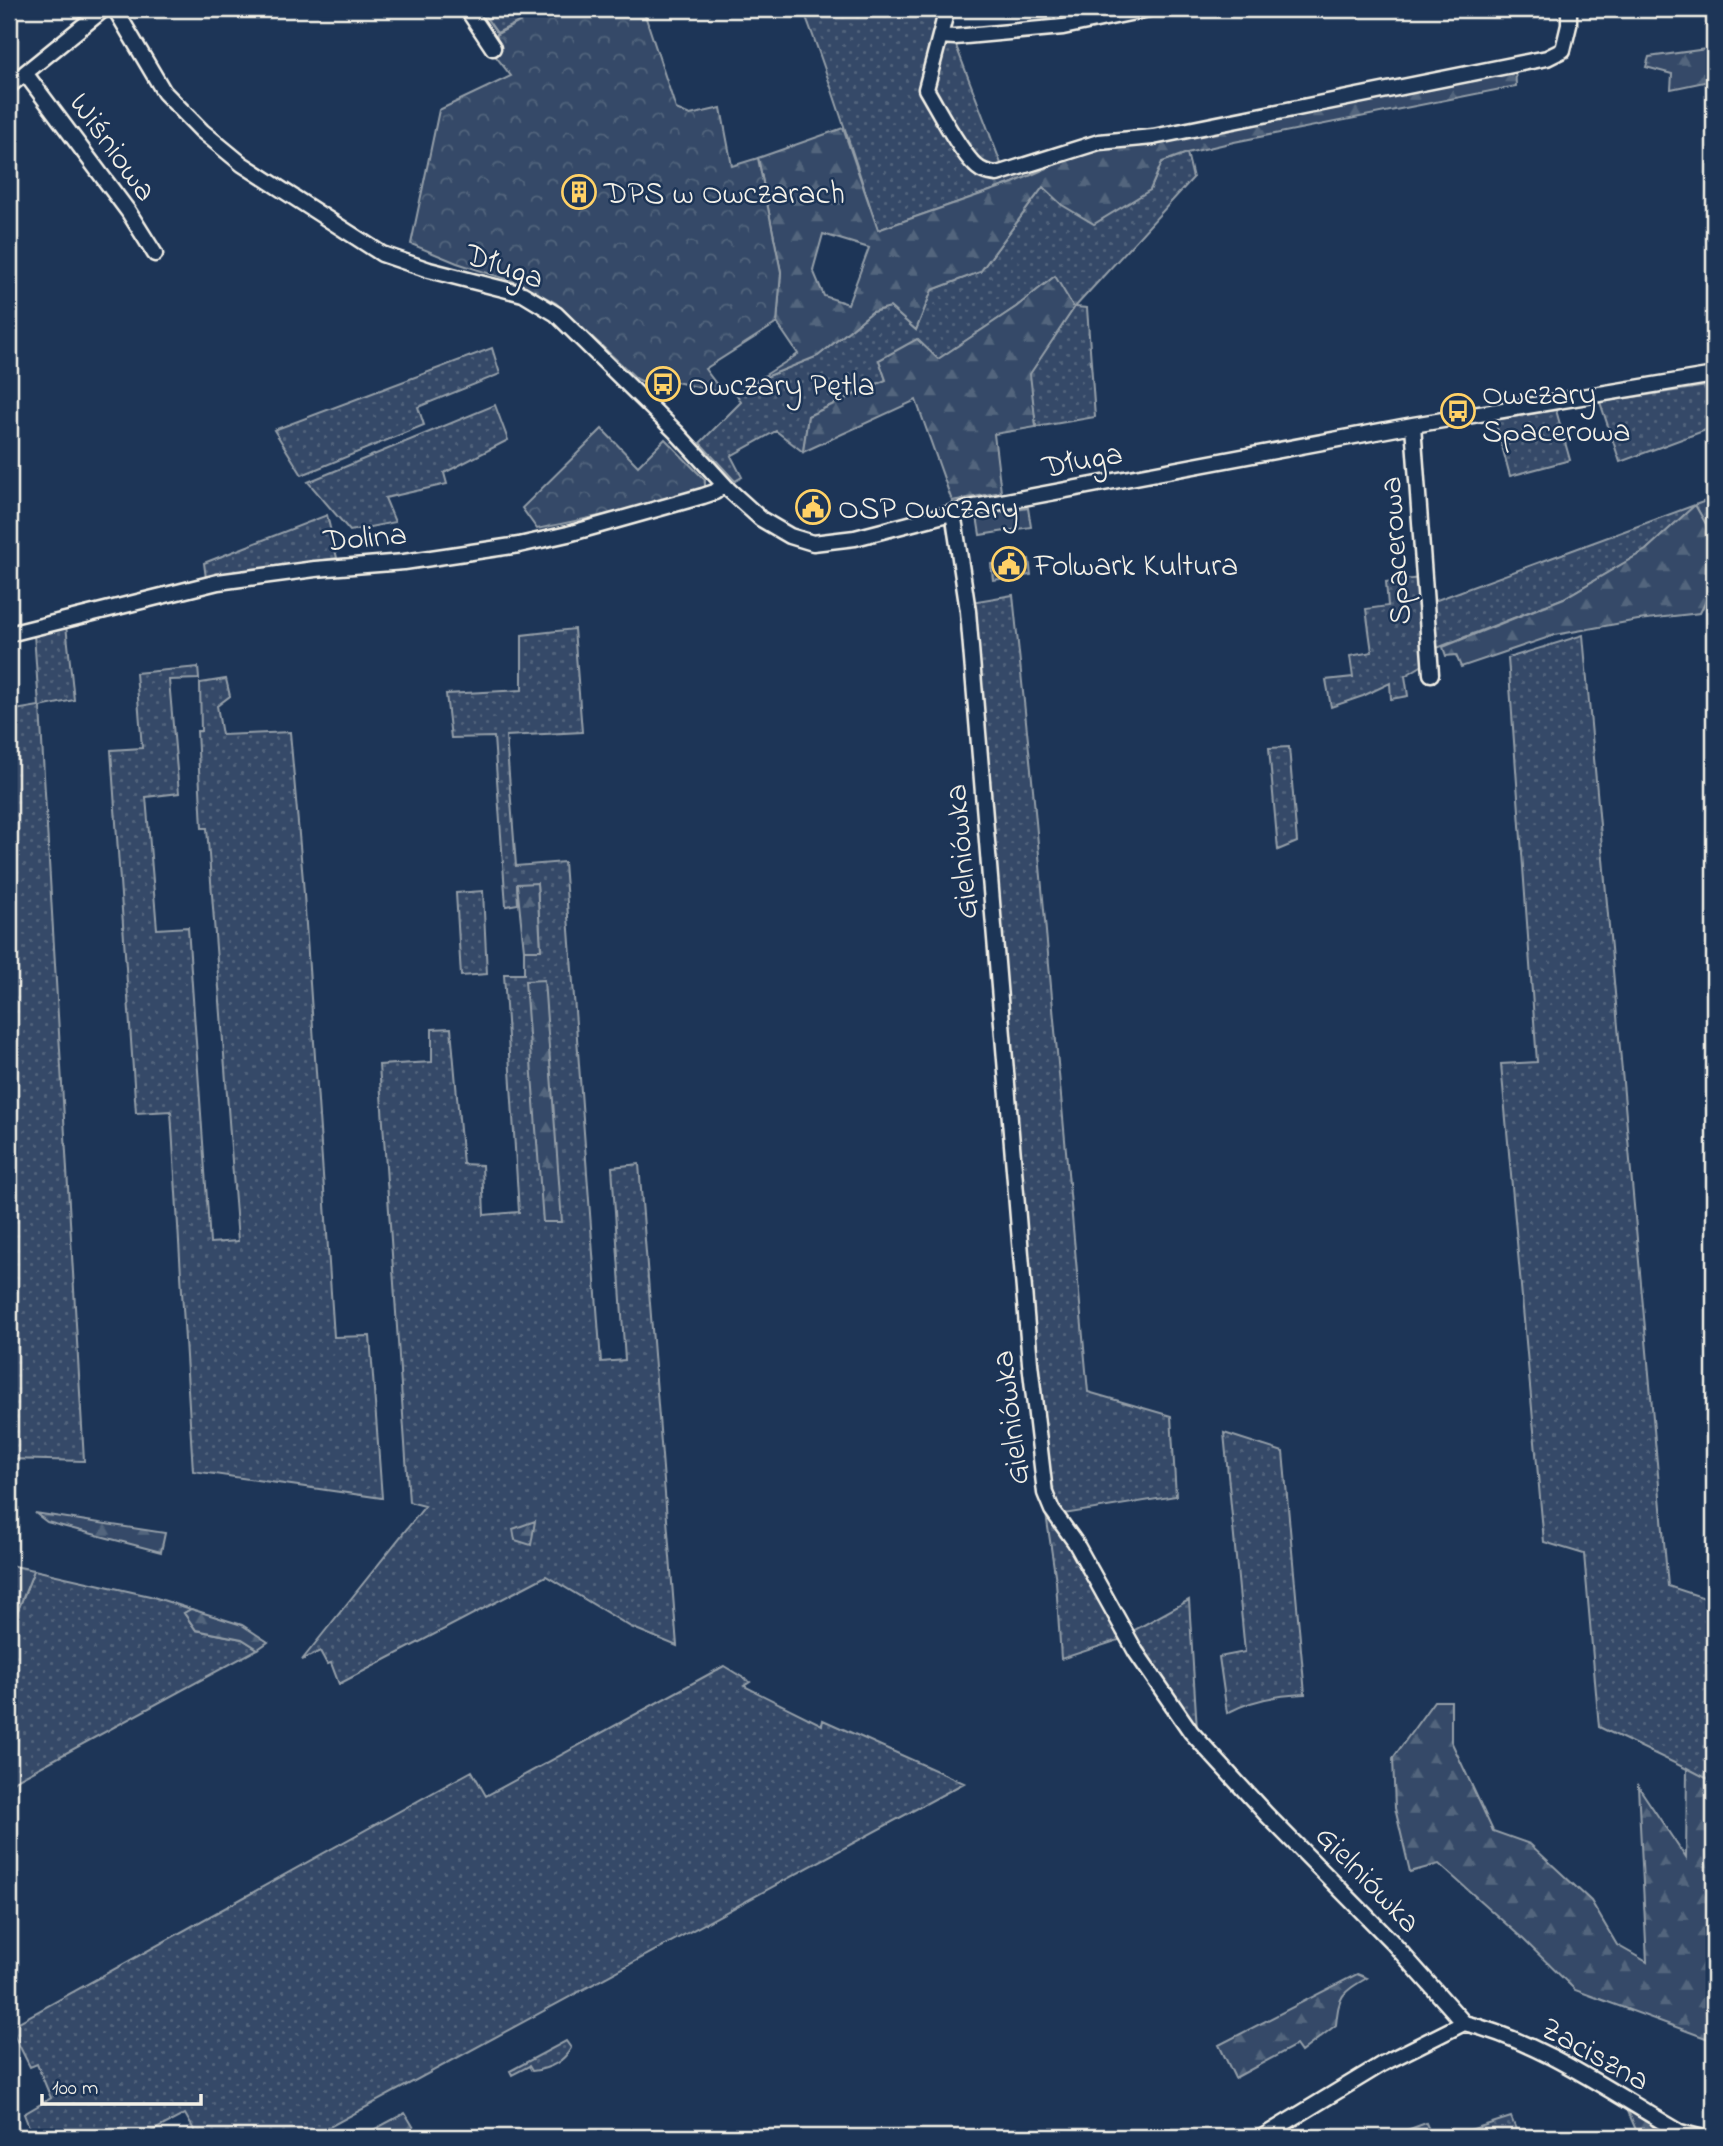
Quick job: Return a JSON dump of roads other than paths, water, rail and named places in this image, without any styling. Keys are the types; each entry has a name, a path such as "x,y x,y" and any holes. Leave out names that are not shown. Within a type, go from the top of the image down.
{"street":[{"path":"9,86 104,9"},
{"name":"Długa","path":"114,9 164,92 202,131 243,164 382,254 429,270 523,294 556,314 676,432 723,485 761,519 790,536 813,543 855,538 953,512 1413,425 1714,374"},
{"path":"467,9 492,48"},
{"path":"947,9 926,89 977,168 997,174 1099,142 1153,137 1547,58 1563,50 1569,25 1569,9"},
{"path":"940,36 1063,27 1149,9"},
{"name":"Wiśniowa","path":"25,73 128,211 155,254"},
{"name":"Spacerowa","path":"1413,425 1431,674"},
{"name":"Dolina","path":"9,634 218,582 315,569 404,562 519,545 703,496 715,492 723,485"},
{"name":"Gielniówka","path":"953,512 968,611 1030,1363 1045,1493 1052,1510 1075,1542 1136,1652 1191,1732 1266,1814 1392,1941 1464,2023"},
{"path":"1262,2137 1382,2064 1464,2023"},
{"name":"Zaciszna","path":"1464,2023 1490,2029 1554,2060 1680,2132 1699,2137"}],"place":[{"name":"DPS w Owczarach","path":"579,192"},
{"name":"Owczary Pętla","path":"663,384"},
{"name":"Owczary Spacerowa","path":"1458,411"},
{"name":"OSP Owczary","path":"813,507"},
{"name":"Folwark Kultura","path":"1009,564"}]}
